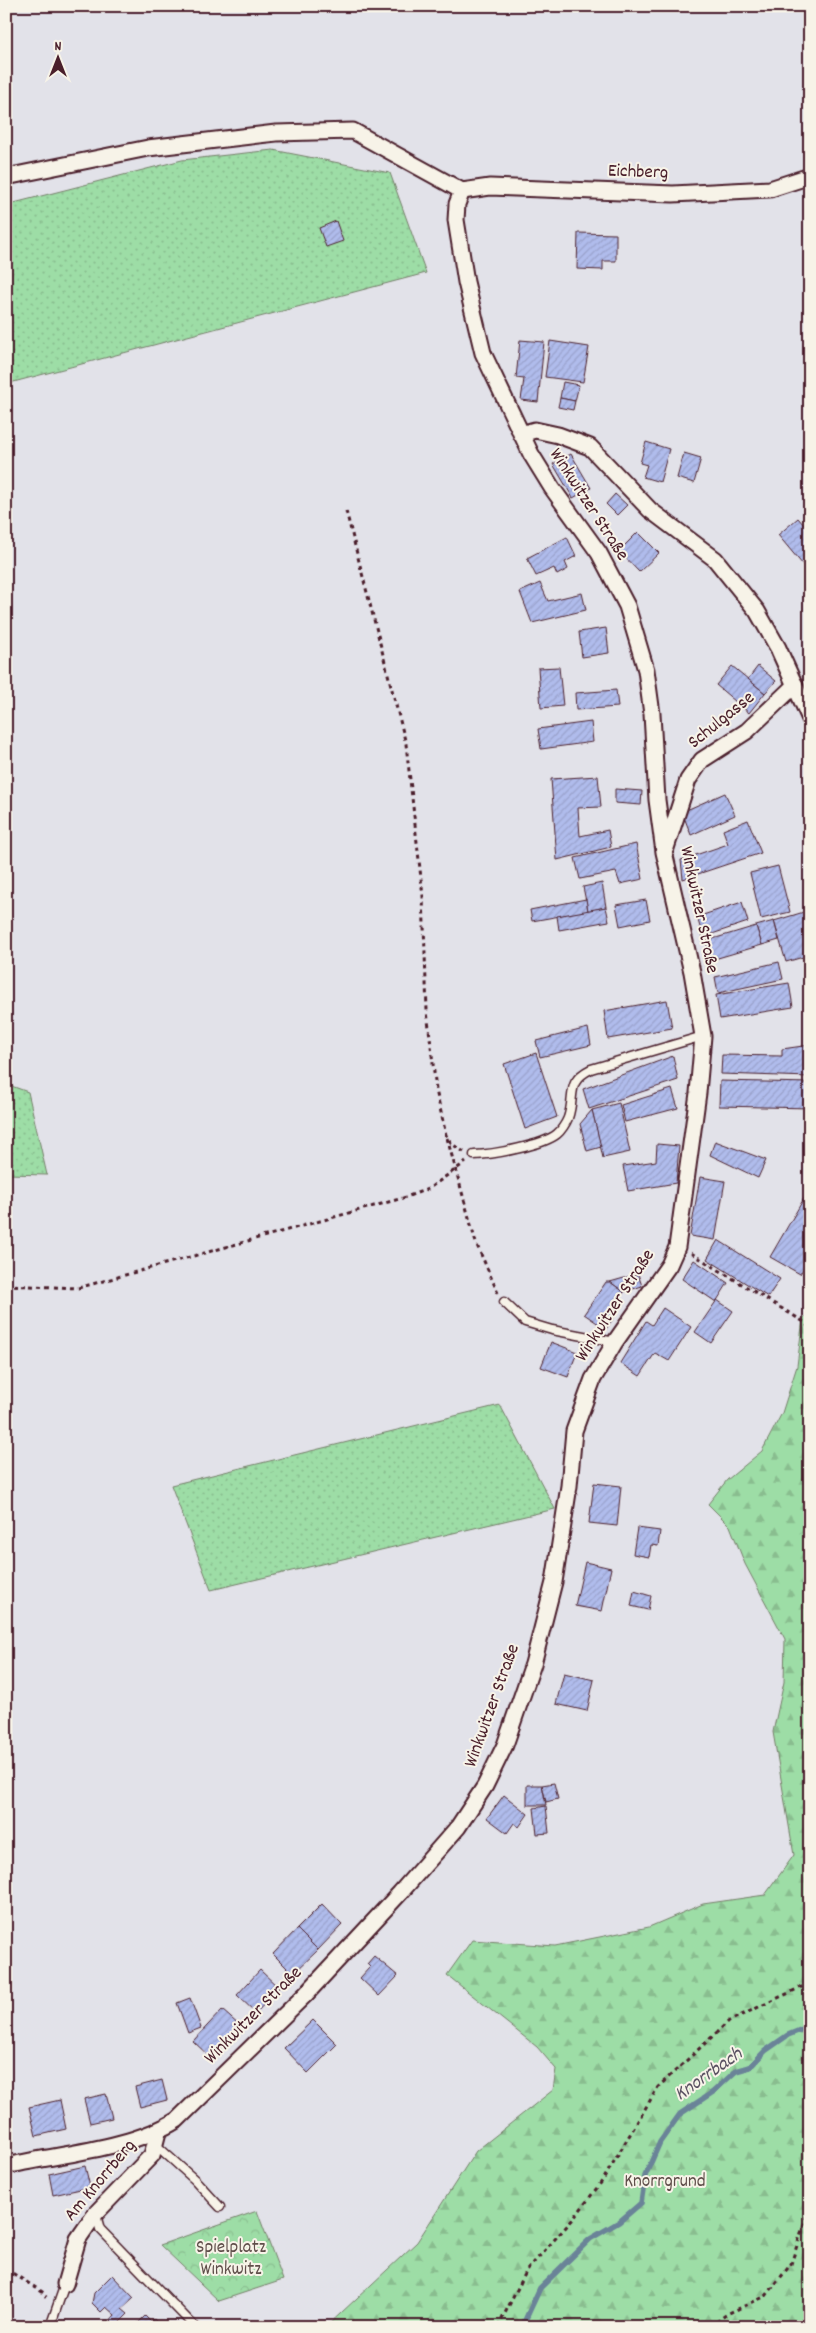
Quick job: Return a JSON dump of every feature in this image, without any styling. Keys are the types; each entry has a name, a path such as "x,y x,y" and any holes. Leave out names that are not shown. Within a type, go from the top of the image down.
{"street":[{"path":"6,177 148,148 276,133 353,131 462,192"},
{"name":"Eichberg","path":"462,192 490,187 673,194 770,189 810,176"},
{"name":"Winkwitzer Straße","path":"6,2166 131,2140 157,2138 306,1994 458,1827 485,1786 505,1745 533,1664 554,1582 569,1486 574,1431 593,1379 615,1342 670,1265 677,1247 698,1093 703,1036 692,972 664,852 657,800 652,714 646,670 627,606 599,553 552,488 521,434 483,353 466,282 456,220 457,204 462,192"},
{"path":"521,434 535,430 558,435 590,447 650,510 715,559 756,610 778,648 810,719"},
{"name":"Schulgasse","path":"664,852 688,780 702,760 747,732 795,685"},
{"name":"Am Knorrberg","path":"65,2284 78,2239 96,2213 152,2155 157,2138"}],"lane":[{"path":"474,1155 504,1152 557,1134 568,1120 574,1081 591,1069 703,1036"},
{"path":"504,1302 526,1322 552,1330 615,1342"},
{"path":"157,2138 220,2207"},
{"path":"96,2213 100,2229 195,2327"},
{"path":"50,2327 65,2284"}],"path":[{"path":"346,511 406,744 423,896 427,1011 436,1090 446,1135 476,1243 489,1275 504,1302"},
{"path":"446,1135 461,1151 474,1155"},
{"path":"6,1284 78,1288 403,1198 428,1189 457,1170 474,1155"},
{"path":"677,1247 804,1322 810,1329"},
{"path":"498,2327 527,2270 574,2218 603,2180 658,2087 729,2021 810,1983"},
{"path":"710,2327 727,2314 766,2296 791,2264 810,2205"},
{"path":"6,2269 44,2293 56,2314"}],"green space":[{"path":"273,150 390,173 426,273 6,384 6,205 182,160"},
{"path":"6,1084 28,1092 47,1175 6,1174"},
{"name":"Knorrgrund","path":"810,1313 810,2327 326,2327 417,2242 476,2151 553,2090 556,2069 537,2047 447,1975 472,1940 555,1946 649,1927 703,1904 765,1895 794,1855 773,1732 784,1682 785,1639 745,1564 730,1526 708,1504 727,1480 762,1451 782,1413 797,1366 803,1318"},
{"path":"500,1405 555,1509 211,1590 171,1485"},
{"name":"Spielplatz Winkwitz","path":"257,2211 283,2280 219,2301 160,2245"}],"building":[{"path":"336,221 343,241 326,247 319,228"},
{"path":"578,233 616,234 616,261 603,261 603,270 577,269"},
{"path":"520,340 544,342 538,402 521,400 524,379 516,378"},
{"path":"550,341 589,347 583,382 545,377"},
{"path":"563,382 579,385 575,401 560,398"},
{"path":"560,398 575,401 573,410 558,407"},
{"path":"646,442 669,449 660,482 643,477 647,465 640,463"},
{"path":"684,453 701,458 694,483 677,478"},
{"path":"571,454 591,488 573,498 553,464"},
{"path":"615,494 627,505 617,515 606,504"},
{"path":"798,518 810,532 810,569 808,571 778,535"},
{"path":"638,532 659,553 639,572 619,551"},
{"path":"567,537 576,556 565,562 568,569 557,575 554,568 536,576 527,558"},
{"path":"540,583 548,601 582,593 586,610 532,623 520,592"},
{"path":"606,628 609,653 582,657 579,632"},
{"path":"732,666 765,693 749,713 716,685"},
{"path":"758,666 776,681 765,693 748,679"},
{"path":"559,667 563,706 541,708 538,668"},
{"path":"616,690 618,707 576,710 575,693"},
{"path":"591,722 593,742 541,749 538,729"},
{"path":"598,776 601,807 578,808 580,836 608,830 611,847 557,860 551,779"},
{"path":"615,789 642,791 641,805 615,803"},
{"path":"725,793 735,815 691,835 682,812"},
{"path":"748,820 761,853 683,879 681,860 728,844 723,830"},
{"path":"636,844 643,879 620,884 616,872 580,879 575,858"},
{"path":"778,866 790,912 761,919 750,873"},
{"path":"602,883 606,907 588,911 583,887"},
{"path":"586,899 588,911 532,921 530,910"},
{"path":"646,900 650,920 620,926 616,905"},
{"path":"742,902 748,922 703,937 697,917"},
{"path":"606,907 609,921 559,930 557,916"},
{"path":"804,912 810,933 810,955 786,962 774,921"},
{"path":"774,921 779,940 762,945 756,926"},
{"path":"756,926 762,945 711,960 706,941"},
{"path":"779,962 783,979 718,993 715,977"},
{"path":"789,983 793,1007 720,1019 716,995"},
{"path":"667,1000 672,1028 608,1039 604,1011"},
{"path":"588,1028 591,1045 540,1057 536,1041"},
{"path":"810,1045 810,1077 721,1074 722,1055 782,1056 782,1049"},
{"path":"536,1053 557,1117 525,1129 504,1064"},
{"path":"673,1056 678,1080 589,1109 583,1089"},
{"path":"720,1081 810,1083 810,1108 719,1106"},
{"path":"672,1089 678,1108 625,1122 621,1105"},
{"path":"619,1103 630,1152 603,1158 592,1110"},
{"path":"592,1110 601,1147 587,1151 580,1124"},
{"path":"715,1141 766,1160 758,1178 710,1155"},
{"path":"657,1144 679,1146 676,1183 628,1191 623,1166 656,1161"},
{"path":"700,1177 725,1181 715,1240 690,1236"},
{"path":"810,1188 810,1258 800,1274 770,1257"},
{"path":"718,1240 780,1279 768,1297 707,1259"},
{"path":"694,1260 728,1283 716,1302 682,1279"},
{"path":"638,1274 642,1286 624,1292 610,1282"},
{"path":"606,1282 610,1282 624,1292 613,1308 618,1311 606,1329 584,1314"},
{"path":"717,1300 733,1311 711,1343 695,1332"},
{"path":"663,1308 691,1327 669,1361 655,1353 640,1376 620,1363 646,1321 652,1325"},
{"path":"551,1342 577,1352 568,1377 541,1367"},
{"path":"594,1483 621,1486 617,1526 589,1523"},
{"path":"637,1528 660,1531 658,1546 651,1545 649,1557 633,1554"},
{"path":"585,1562 611,1568 602,1611 575,1606"},
{"path":"634,1591 651,1596 648,1610 631,1606"},
{"path":"564,1673 594,1680 587,1711 556,1704"},
{"path":"554,1783 558,1799 546,1802 542,1785"},
{"path":"527,1785 542,1785 546,1805 527,1805"},
{"path":"504,1795 528,1814 519,1827 514,1823 507,1833 487,1818"},
{"path":"546,1806 549,1833 537,1834 534,1808"},
{"path":"322,1904 342,1925 318,1950 297,1929"},
{"path":"297,1929 318,1950 293,1974 273,1954"},
{"path":"374,1956 398,1976 379,1996 360,1978 370,1967 367,1964"},
{"path":"260,1970 279,1988 256,2013 237,1995"},
{"path":"190,1998 201,2028 188,2033 177,2003"},
{"path":"222,2010 240,2026 211,2058 193,2041"},
{"path":"313,2020 337,2044 308,2073 284,2048"},
{"path":"162,2080 167,2100 140,2107 135,2087"},
{"path":"106,2094 112,2118 90,2123 84,2099"},
{"path":"60,2100 66,2129 36,2136 29,2107"},
{"path":"85,2166 90,2187 53,2195 49,2174"},
{"path":"112,2275 134,2298 122,2309 128,2314 115,2327 110,2327 107,2324 115,2315 106,2307 101,2312 92,2303 94,2293"},
{"path":"145,2316 151,2322 154,2319 162,2327 134,2327"}],"waterway":[{"name":"Knorrbach","path":"522,2327 540,2288 590,2239 619,2222 641,2203 645,2176 660,2142 680,2114 713,2092 736,2071 750,2067 765,2051 788,2035 810,2026"}]}
